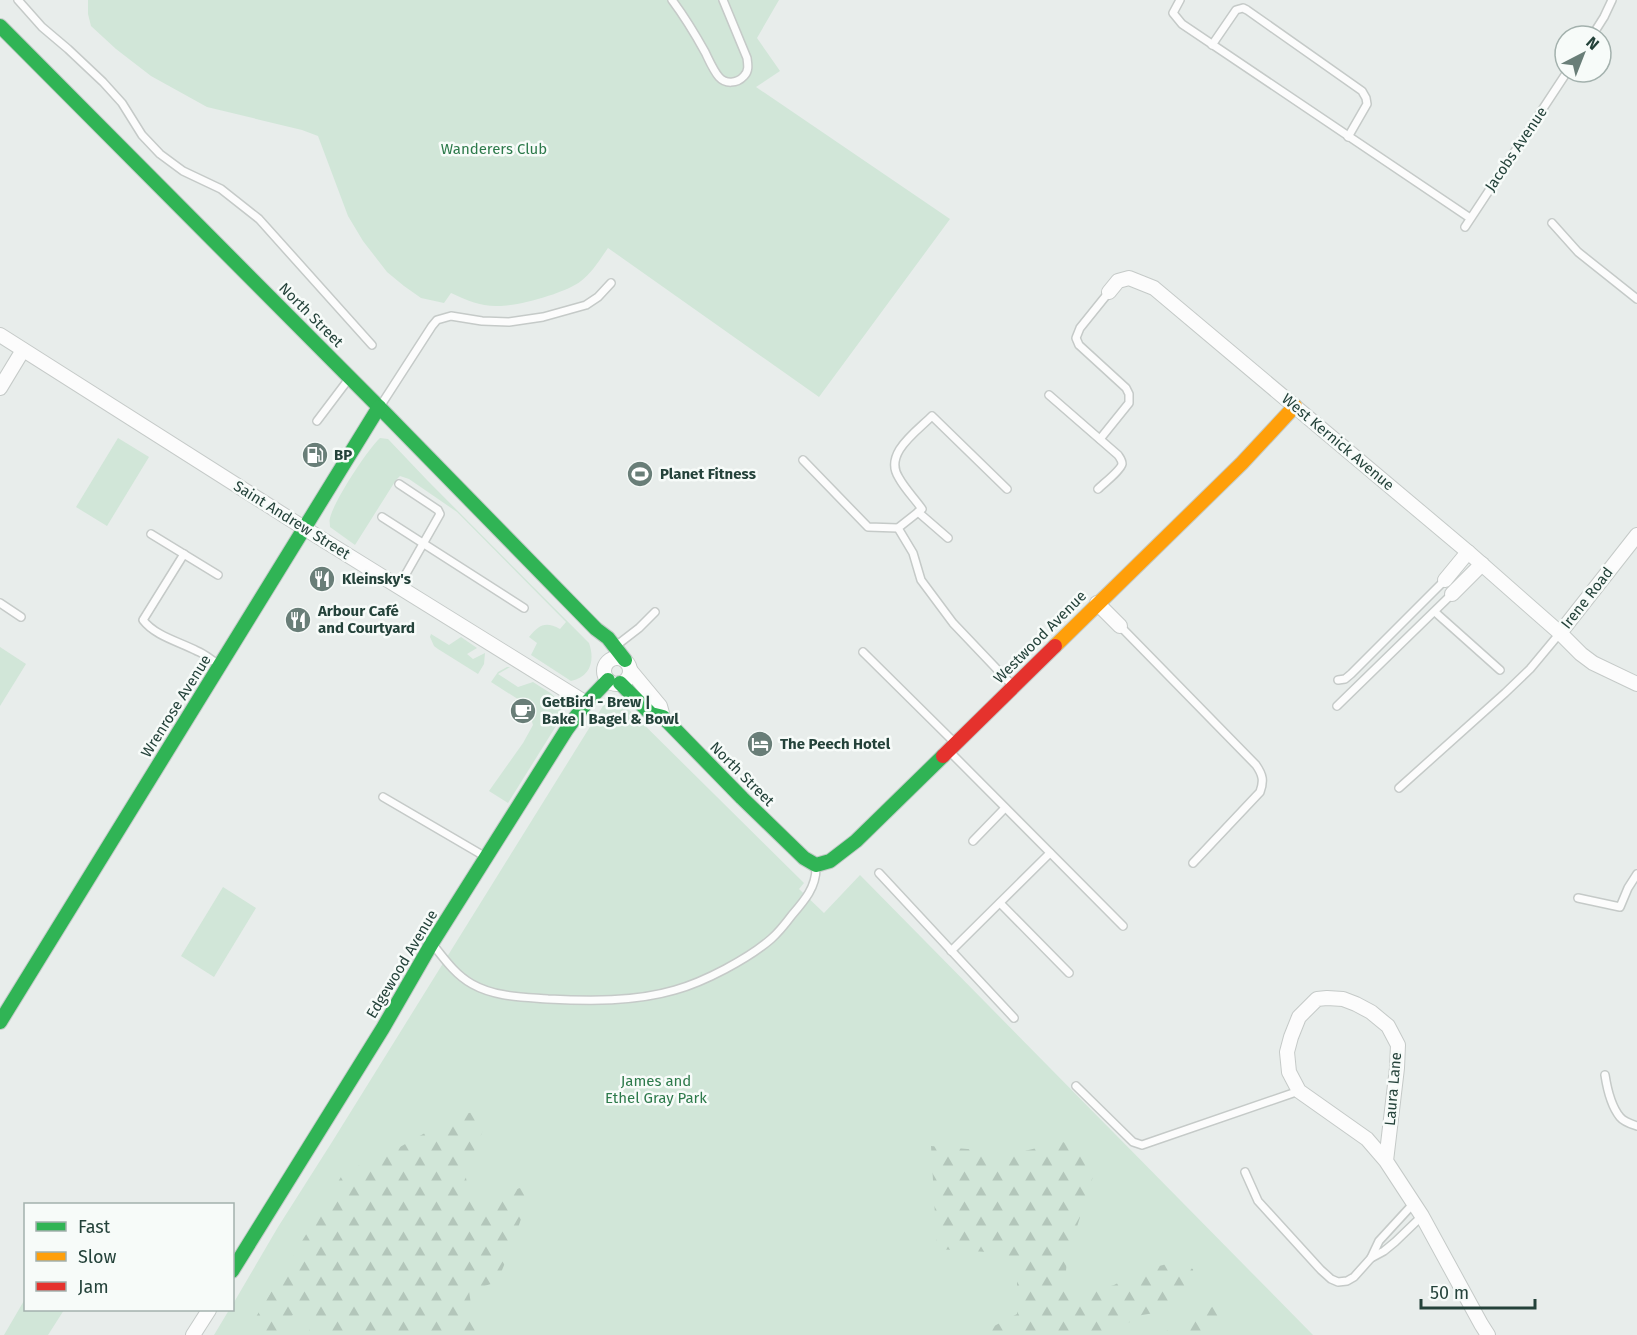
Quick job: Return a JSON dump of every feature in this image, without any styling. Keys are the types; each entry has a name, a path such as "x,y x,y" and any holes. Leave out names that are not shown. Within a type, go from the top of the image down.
{"street":[{"name":"North Street","path":"0,26 596,629 603,633 660,706 663,717 742,798 799,853 816,865"},
{"name":"West Kernick Avenue","path":"1109,292 1118,281 1129,278 1154,288 1468,552 1581,654 1593,663 1637,684"},
{"name":"Saint Andrew Street","path":"0,335 586,703"},
{"path":"0,388 23,350"},
{"name":"Westwood Avenue","path":"816,865 830,861 856,841 1242,462 1295,406"},
{"name":"Wrenrose Avenue","path":"0,1022 379,407"},
{"name":"Irene Road","path":"1560,633 1637,535"},
{"path":"1445,580 1468,552"},
{"path":"1452,594 1482,564"},
{"path":"1097,603 1120,626"},
{"name":"North Street","path":"596,629 609,660"},
{"path":"619,658 627,665 629,676 625,681 614,682 605,676 604,670 609,660 619,658"},
{"name":"North Street","path":"614,682 651,714 663,717"},
{"name":"Edgewood Avenue","path":"234,1268 383,1028 432,943 567,729 586,703 614,682"},
{"name":"Laura Lane","path":"1386,1161 1398,1045 1388,1026 1371,1012 1342,999 1317,999 1299,1017 1291,1037 1287,1052 1289,1072 1299,1091 1368,1139 1386,1161 1417,1210 1488,1335"},
{"path":"193,1335 208,1311"}],"lane":[{"path":"18,0 42,27 116,96 155,150 183,171 221,189 259,219 372,345"},
{"path":"672,0 718,76 724,81 732,82 742,78 747,72 748,64 723,0"},
{"path":"1180,0 1173,13 1182,24 1470,218"},
{"path":"1600,24 1612,0"},
{"path":"1212,45 1236,10 1243,8 1247,10 1362,90 1367,104 1348,137"},
{"name":"Jacobs Avenue","path":"1465,227 1560,84"},
{"path":"1552,223 1578,252 1637,299"},
{"path":"379,407 437,321 451,316 509,322 543,317 586,304 598,297 611,283"},
{"path":"1101,439 1129,403 1129,394 1126,388 1080,345 1076,338 1080,328 1109,292"},
{"path":"317,421 350,378"},
{"path":"1049,395 1118,454 1122,464 1098,489"},
{"path":"803,460 868,527 898,528 922,509 897,477 894,459 900,448 932,416 1007,489"},
{"path":"399,484 439,512 439,519 399,586"},
{"path":"918,512 948,538"},
{"path":"382,517 524,608"},
{"path":"898,528 913,553 921,580 953,623 1013,686"},
{"path":"151,534 218,575"},
{"path":"184,554 143,620 150,628 163,636 200,652 220,666"},
{"path":"1338,680 1345,679 1351,674 1445,580"},
{"path":"1337,706 1452,594"},
{"path":"0,603 21,616"},
{"path":"615,647 655,612"},
{"path":"1435,612 1500,670"},
{"path":"1120,626 1261,772 1263,780 1260,792 1193,863"},
{"path":"1399,788 1530,669 1560,633"},
{"path":"863,652 952,747 1005,808 1123,926"},
{"path":"383,797 487,857"},
{"path":"973,841 1005,808"},
{"path":"951,951 1050,853"},
{"path":"432,943 451,968 472,984 498,994 596,1000 620,999 674,990 725,968 752,953 772,938 808,896 816,877 816,865"},
{"path":"879,873 1014,1018"},
{"path":"1578,898 1620,907 1637,874"},
{"path":"1000,903 1069,973"},
{"path":"1605,1075 1607,1087 1620,1117 1637,1126"},
{"path":"1076,1086 1133,1142 1142,1144 1299,1091"},
{"path":"1245,1172 1258,1202 1331,1279 1338,1282 1354,1277 1371,1258 1379,1241 1417,1210"},
{"path":"1371,1258 1384,1251 1417,1210"}],"green space":[{"name":"Wanderers Club","path":"88,0 779,0 757,38 780,71 756,87 950,219 819,397 608,248 581,281 574,286 540,298 505,306 490,306 451,293 444,303 421,298 387,272 363,241 348,216 318,136 207,107 151,76 91,26"},
{"path":"118,438 149,457 107,526 76,507"},
{"path":"380,438 388,439 589,643 592,656 590,667 583,676 571,681 531,655 537,643 529,637 536,630 546,625 560,629 566,622 457,512 409,479 400,476 396,480 355,545 330,527 333,510 344,488"},
{"path":"431,634 449,645 461,637 477,648 467,654 473,659 485,653 484,664 478,674 434,646"},
{"path":"0,647 26,664 0,706"},
{"path":"510,667 498,674 518,687 533,682 554,696 561,711 561,718 508,803 489,791 533,725 527,705 491,682 498,672"},
{"name":"James and Ethel Gray Park","path":"618,699 804,883 799,889 824,913 860,875 1313,1335 214,1335 228,1311 234,1311 234,1302 278,1227 606,701"},
{"path":"223,887 256,908 214,977 181,956"},
{"path":"492,1109 465,1173 471,1203 533,1184 497,1282 469,1291 472,1311 491,1335 308,1335 312,1321 297,1312 282,1323 276,1335 245,1335 344,1172 391,1152 457,1115"},
{"path":"1062,1142 1080,1145 1097,1164 1067,1258 1065,1285 1095,1291 1114,1285 1143,1270 1171,1263 1193,1269 1194,1284 1179,1301 1161,1312 1142,1315 1111,1335 977,1335 1017,1314 1017,1276 1004,1253 937,1249 931,1146 1016,1153"},
{"path":"24,1301 24,1311 63,1311 48,1335 4,1335"},
{"path":"1214,1306 1221,1315 1214,1335 1159,1335"}],"traffic: fast":[{"path":"0,26 596,629 608,638 625,660"},
{"path":"0,1022 379,407"},
{"path":"234,1268 383,1028 432,943 567,729 586,703 608,680"},
{"path":"620,683 651,714 663,717 804,858 816,865 830,861 856,841 943,756"}],"traffic: slow":[{"path":"1055,646 1242,463 1295,406"}],"traffic: jam":[{"path":"943,756 1055,646"}],"place":[{"name":"BP","path":"315,455"},
{"name":"Planet Fitness","path":"640,474"},
{"name":"Kleinsky's","path":"322,579"},
{"name":"Arbour Café and Courtyard","path":"298,620"},
{"name":"GetBird - Brew | Bake | Bagel & Bowl","path":"523,711"},
{"name":"The Peech Hotel","path":"760,744"}]}
